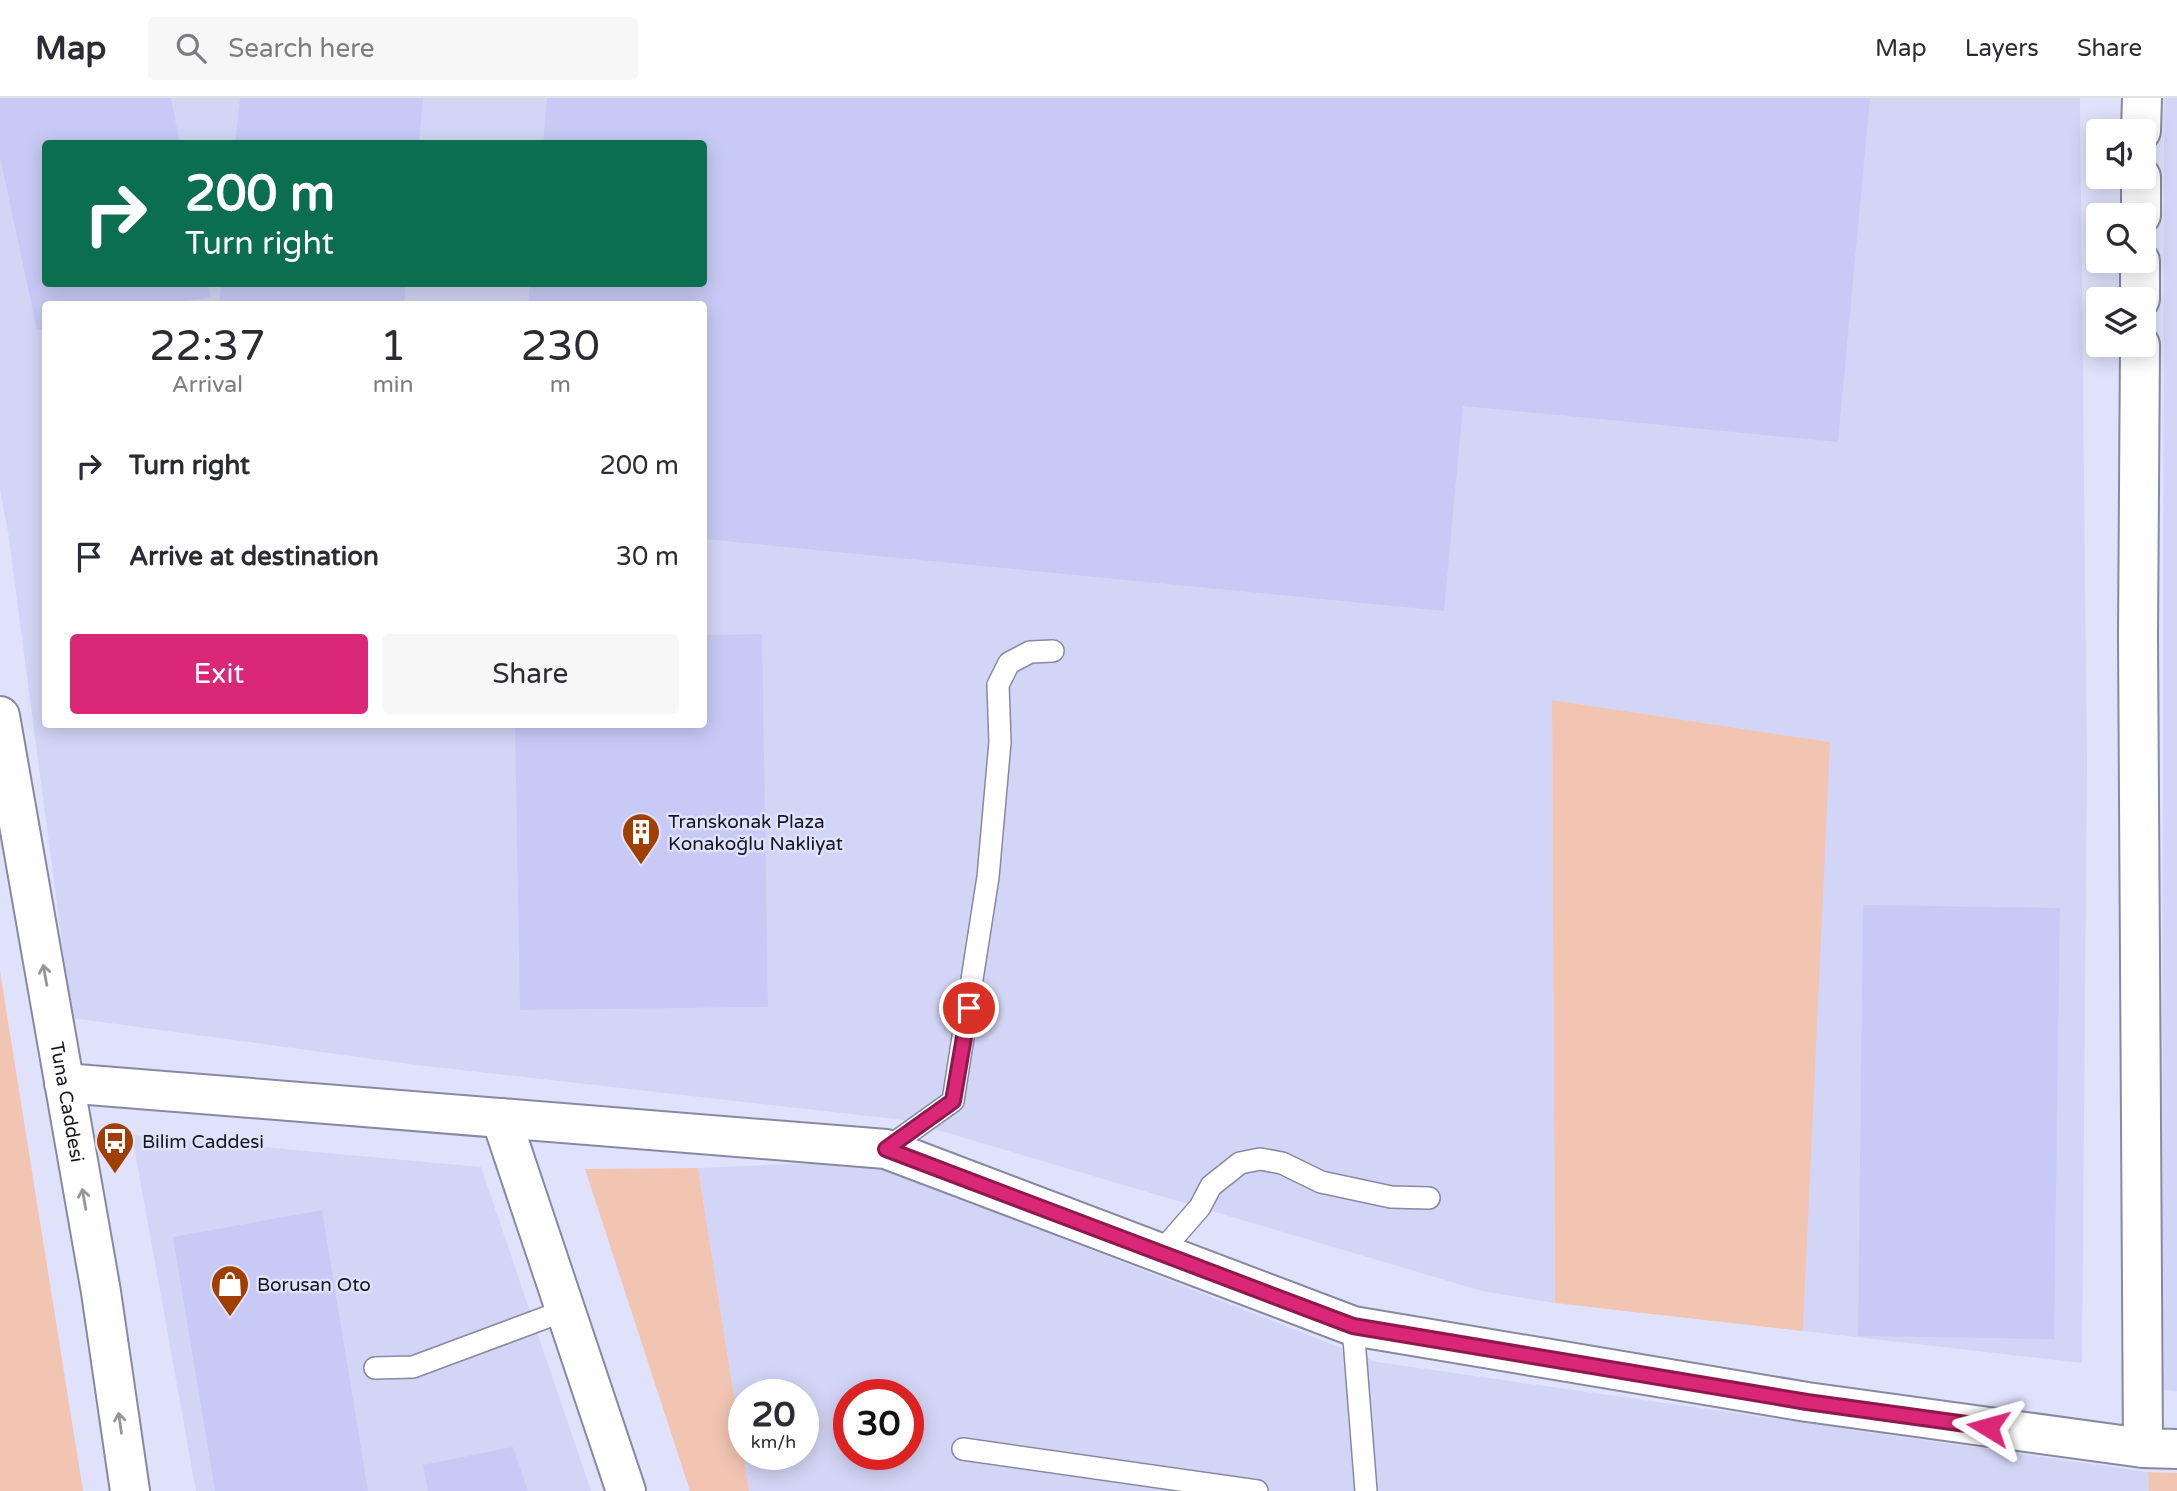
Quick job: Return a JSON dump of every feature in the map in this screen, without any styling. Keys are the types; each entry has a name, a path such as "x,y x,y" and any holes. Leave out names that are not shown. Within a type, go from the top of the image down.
{"street":[{"path":"2141,98 2141,119"},
{"path":"64,1083 886,1149 1353,1326 1807,1402 2160,1448 2138,649 2140,357"},
{"name":"Tuna Caddesi","path":"0,716 101,1292 130,1491"},
{"path":"501,1118 626,1491"}],"lane":[{"path":"886,1149 953,1101 988,877 1000,742 998,685 1009,663 1030,652 1053,651"},
{"path":"1160,1253 1200,1207 1211,1186 1240,1163 1260,1159 1282,1163 1321,1182 1391,1197 1429,1198"},
{"path":"375,1368 413,1367 566,1310"},
{"path":"1353,1326 1366,1491"},
{"path":"963,1449 1257,1491"}],"shaded area":[{"path":"0,98 2080,98 2087,765 2082,1363 1803,1331 1829,742 1552,700 1555,1303 1482,1291 904,1120 417,1065 72,1018 8,532 0,490"},
{"path":"2164,98 2177,98 2177,1391 2162,1390"},
{"path":"1552,700 1830,742 1803,1331 1555,1303"},
{"path":"0,971 83,1491 0,1491"},
{"path":"132,1135 481,1167 591,1491 196,1491"},
{"path":"864,1161 1377,1362 2148,1472 2149,1491 749,1491 746,1470 819,1470 819,1379 731,1379 698,1168"},
{"path":"698,1168 731,1379 728,1379 728,1470 746,1470 749,1491 690,1491 585,1169"},
{"path":"2148,1472 2177,1473 2177,1491 2149,1491"}],"building":[{"path":"0,98 171,98 179,140 42,140 42,287 209,287 211,297 188,301 42,301 42,329 37,330 0,157"},
{"path":"240,98 423,98 419,140 235,140"},
{"path":"547,98 1870,98 1838,442 1463,406 1444,611 707,539 707,301 528,301 530,287 707,287 707,140 543,140"},
{"path":"221,287 406,287 404,301 219,301"},
{"name":"Transkonak Plaza Konakoğlu Nakliyat","path":"762,634 768,1007 520,1010 515,728 707,728 707,635"},
{"path":"1863,905 2060,908 2054,1339 1858,1336"},
{"path":"322,1210 368,1491 215,1491 173,1237"},
{"path":"513,1447 528,1491 428,1491 423,1465"}],"place":[{"name":"Transkonak Plaza Konakoğlu Nakliyat","path":"641,866"},
{"name":"Bilim Caddesi","path":"115,1175"},
{"name":"Borusan Oto","path":"230,1318"}],"route":[{"path":"969,1008 953,1101 886,1149 1353,1326 1807,1402 1988,1427"}]}
